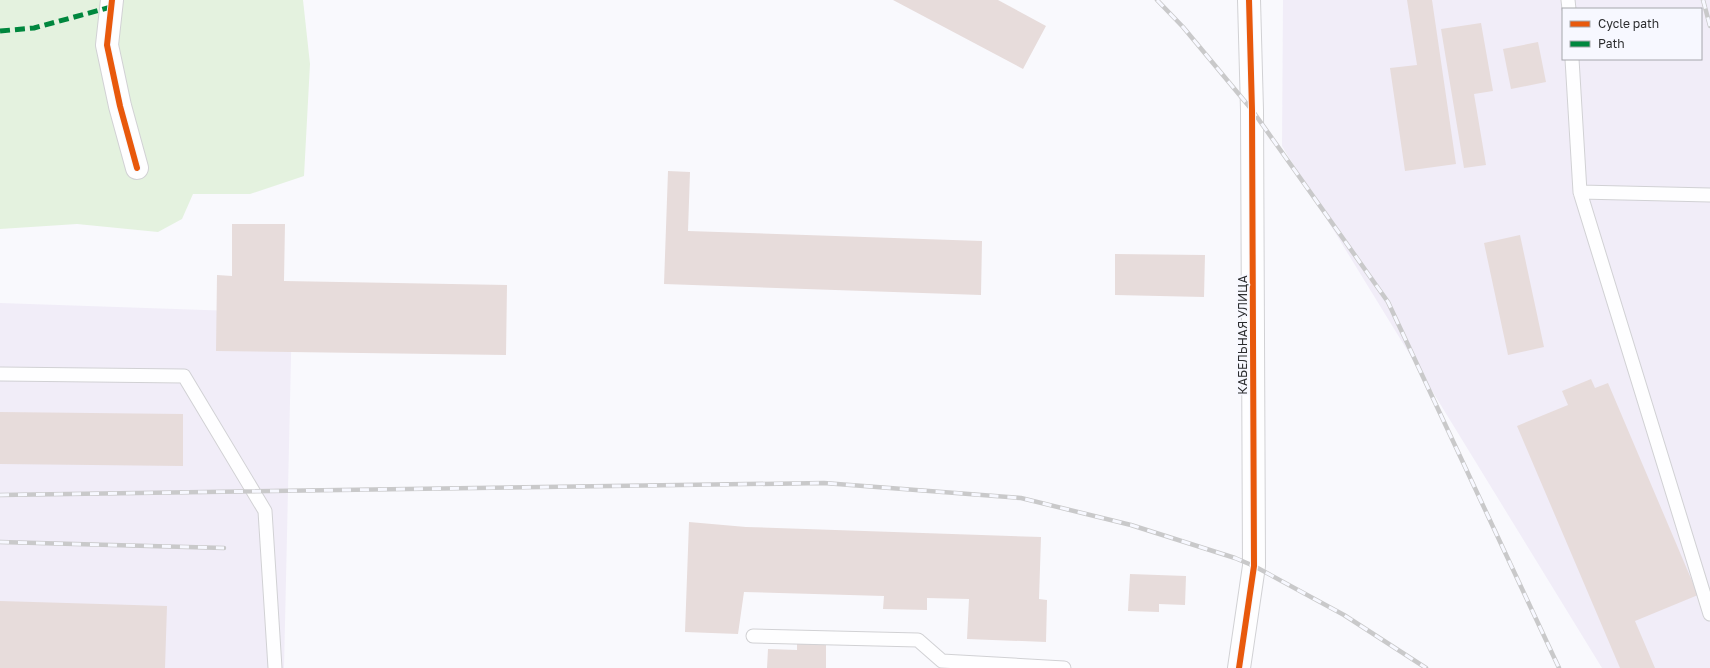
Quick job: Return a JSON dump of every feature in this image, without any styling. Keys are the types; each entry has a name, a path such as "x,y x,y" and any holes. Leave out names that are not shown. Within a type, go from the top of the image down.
{"street":[{"path":"112,0 107,45 120,106 137,168"},
{"name":"КАБЕЛЬНАЯ УЛИЦА","path":"1239,668 1254,566 1252,110 1249,0"}],"lane":[{"path":"1572,60 1580,192 1710,614"},
{"path":"1580,192 1710,195"},
{"path":"0,374 184,376 265,511 275,668"},
{"path":"753,636 918,640 942,664 1064,668"}],"shaded area":[{"path":"1283,0 1710,0 1710,668 1602,668 1282,146"},
{"path":"0,303 292,313 284,668 0,668"}],"green space":[{"path":"0,0 303,0 310,64 304,176 250,194 193,194 182,219 158,232 77,224 0,229"}],"building":[{"path":"893,0 998,0 1046,26 1023,69"},
{"path":"1407,0 1432,0 1456,164 1405,171 1390,68 1417,65"},
{"path":"1481,23 1493,91 1474,94 1486,165 1464,168 1441,29"},
{"path":"1538,42 1546,82 1511,89 1503,49"},
{"path":"668,171 690,172 688,231 982,241 981,295 664,284"},
{"path":"232,224 285,224 284,281 507,285 506,355 216,351 217,275 232,276"},
{"path":"1520,235 1544,347 1508,355 1484,243"},
{"path":"1115,254 1205,255 1204,297 1115,295"},
{"path":"1591,379 1595,388 1608,383 1698,595 1635,621 1655,668 1620,668 1517,426 1568,405 1562,391"},
{"path":"0,412 183,414 183,466 0,464"},
{"path":"689,522 746,527 1041,537 1039,599 1047,600 1046,642 967,639 969,599 927,598 927,610 883,609 884,596 744,592 738,634 685,632"},
{"path":"1130,574 1186,576 1185,605 1159,604 1159,612 1128,611"},
{"path":"0,601 167,606 165,668 0,668"},
{"path":"797,644 826,644 826,668 767,668 768,649 797,650"}],"railway":[{"path":"1157,0 1183,27 1252,110 1388,302 1559,668"},
{"path":"1703,0 1710,26"},
{"path":"0,495 824,483 1021,498 1131,525 1235,558 1254,566 1344,615 1426,668"},
{"path":"0,542 224,548"}],"marked path":[{"path":"0,31 34,28 111,7"}],"cycle path":[{"path":"112,0 107,45 120,106 137,168"},
{"path":"1239,668 1254,566 1252,110 1249,0"}]}
